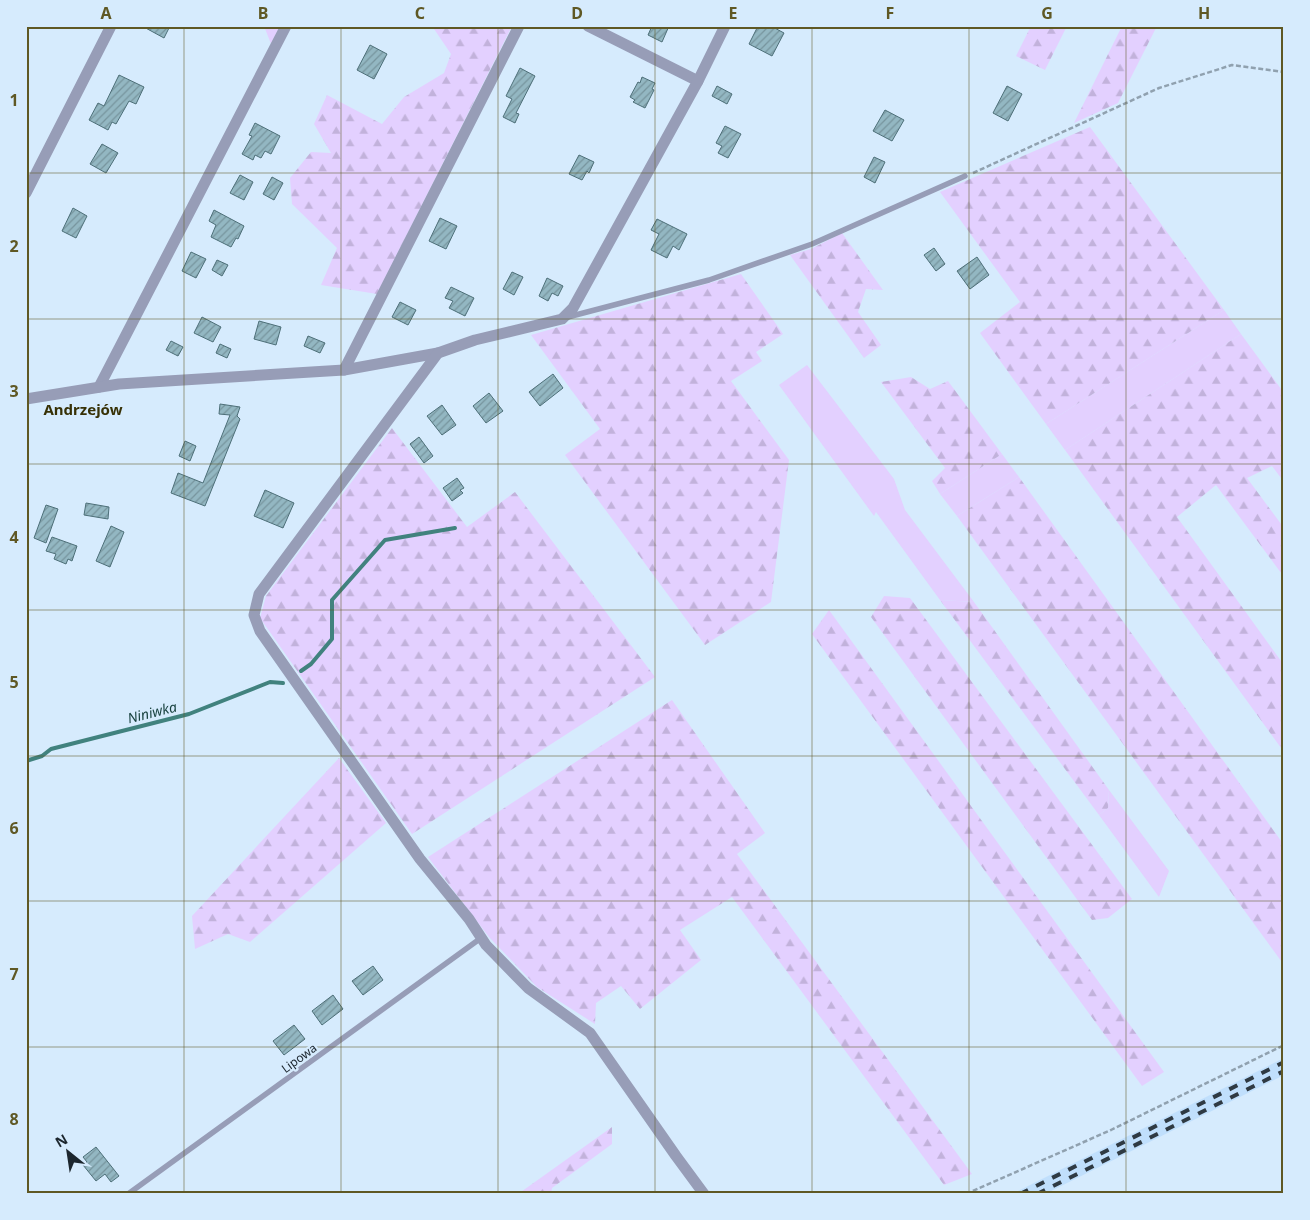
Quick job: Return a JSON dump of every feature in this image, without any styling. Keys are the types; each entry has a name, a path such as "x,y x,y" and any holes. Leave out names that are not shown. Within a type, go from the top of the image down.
{"street":[{"path":"26,193 111,26"},
{"path":"100,387 286,26"},
{"path":"344,370 519,26"},
{"path":"588,26 698,81"},
{"path":"26,399 119,384 344,370 438,353 475,340 562,319 573,308 698,81 725,26"},
{"path":"438,353 259,594 254,614 260,631 398,828 420,859 469,919 486,945 528,988 590,1033 704,1194"}],"lane":[{"path":"562,319 718,277 812,244 965,176"},
{"name":"Lipowa","path":"128,1194 481,938"}],"path":[{"path":"965,176 1159,88 1232,66 1284,72"},
{"path":"966,1194 1111,1130 1284,1044"}],"shaded area":[{"path":"1284,1058 1284,1075 1045,1194 1012,1194"}],"green space":[{"path":"264,26 280,26 271,44"},
{"path":"432,26 512,26 377,294 321,285 337,248 292,204 290,178 311,152 331,153 314,124 327,95 382,124 404,97 444,73 451,54"},
{"path":"1031,26 1067,26 1045,70 1016,56"},
{"path":"1122,26 1157,26 1118,103 1074,123"},
{"path":"1090,127 1224,310 1046,424 980,333 1020,302 940,192"},
{"path":"842,233 883,290 866,289 858,312 881,345 864,358 790,255 811,249"},
{"path":"741,274 783,334 756,352 762,361 731,381 789,460 771,602 705,645 565,455 600,429 531,335"},
{"path":"1224,310 1241,334 1065,450 1046,424"},
{"path":"1241,334 1284,393 1284,482 1272,466 1247,478 1284,528 1284,577 1216,485 1177,517 1284,665 1284,752 1065,450"},
{"path":"807,365 894,479 905,510 974,602 940,600 876,512 874,516 779,385"},
{"path":"911,377 930,389 948,381 1002,454 940,494 932,481 945,468 881,382"},
{"path":"392,428 467,527 515,492 655,677 412,834 260,618 266,596"},
{"path":"1002,454 1019,477 957,516 940,494"},
{"path":"1019,477 1284,845 1284,965 957,516"},
{"path":"884,596 910,598 1132,899 1108,918 1092,920 871,617"},
{"path":"940,600 974,602 1109,790 1108,808 1099,815"},
{"path":"829,610 1164,1072 1142,1086 812,634"},
{"path":"672,700 765,833 737,854 972,1174 944,1185 732,897 680,930 701,960 640,1009 621,986 596,1003 595,1024 537,987 489,937 428,857"},
{"path":"339,758 386,823 250,942 228,934 195,949 192,916"},
{"path":"1109,790 1169,871 1159,897 1099,815 1108,808"},
{"path":"612,1127 612,1144 552,1188 551,1194 518,1194"}],"building":[{"path":"142,26 170,26 164,38"},
{"path":"652,26 669,26 662,42 648,35"},
{"path":"758,26 771,26 784,33 772,56 749,44"},
{"path":"370,45 387,54 374,79 357,70"},
{"path":"520,68 535,76 516,113 519,114 515,123 503,117 512,99 506,96"},
{"path":"119,75 144,87 136,104 129,101 116,124 112,122 108,130 89,120 98,103 104,106"},
{"path":"642,77 655,83 652,89 654,90 645,108 633,102 635,100 630,97"},
{"path":"717,86 732,94 727,104 712,96"},
{"path":"1007,86 1022,94 1008,121 993,113"},
{"path":"885,110 904,120 892,141 873,131"},
{"path":"255,123 280,136 271,154 265,151 261,158 255,155 253,160 242,154 252,136 249,135"},
{"path":"725,126 741,134 728,158 718,153 722,146 716,143"},
{"path":"102,144 118,153 106,173 90,164"},
{"path":"579,155 594,162 589,173 587,171 582,180 569,174"},
{"path":"874,157 885,162 875,183 864,177"},
{"path":"240,175 253,182 244,200 230,193"},
{"path":"272,177 283,183 274,200 263,194"},
{"path":"73,208 87,216 76,238 62,231"},
{"path":"214,210 244,226 238,239 236,238 231,247 211,237 216,225 209,221"},
{"path":"440,218 457,226 446,249 429,241"},
{"path":"657,219 687,234 679,250 673,246 667,258 651,250 659,234 651,230"},
{"path":"934,248 945,264 936,271 924,255"},
{"path":"191,252 206,259 196,278 182,271"},
{"path":"977,257 989,275 970,289 957,271"},
{"path":"217,260 228,265 222,276 212,270"},
{"path":"512,272 523,277 514,295 503,289"},
{"path":"547,278 563,286 558,296 552,293 548,301 539,296"},
{"path":"451,287 474,298 465,316 449,308 453,301 445,298"},
{"path":"400,302 416,310 408,325 392,317"},
{"path":"202,317 221,327 213,342 194,333"},
{"path":"259,321 281,327 276,345 254,339"},
{"path":"308,336 325,343 320,353 304,346"},
{"path":"171,341 183,347 178,356 166,350"},
{"path":"220,344 231,349 227,358 216,353"},
{"path":"553,374 563,388 540,406 529,392"},
{"path":"489,393 503,411 486,423 473,406"},
{"path":"220,404 240,407 237,416 240,419 205,506 171,493 178,473 203,483 230,415 219,414"},
{"path":"442,405 456,425 442,435 427,416"},
{"path":"419,437 433,456 424,463 410,444"},
{"path":"185,441 196,446 190,461 179,456"},
{"path":"457,478 464,488 460,490 463,493 452,501 443,488"},
{"path":"265,490 294,503 283,528 254,516"},
{"path":"86,503 109,507 108,519 84,515"},
{"path":"46,505 58,509 46,543 34,538"},
{"path":"111,526 124,532 110,567 96,561"},
{"path":"52,537 77,546 72,561 68,559 66,564 54,559 56,554 46,551"},
{"path":"373,966 383,980 363,995 352,981"},
{"path":"333,995 343,1009 322,1025 312,1011"},
{"path":"294,1025 305,1039 284,1055 273,1041"},
{"path":"96,1147 119,1176 111,1182 105,1174 96,1181 83,1165 87,1162 83,1157"}],"waterway":[{"name":"Niniwka","path":"301,671 311,664 332,639 332,600 385,540 455,528"},
{"name":"Niniwka","path":"26,761 42,756 51,749 189,714 270,682 283,683"}],"railway":[{"path":"1020,1194 1284,1062"},
{"path":"1037,1194 1284,1071"}],"district":[{"name":"Andrzejów","path":"83,409"}]}
